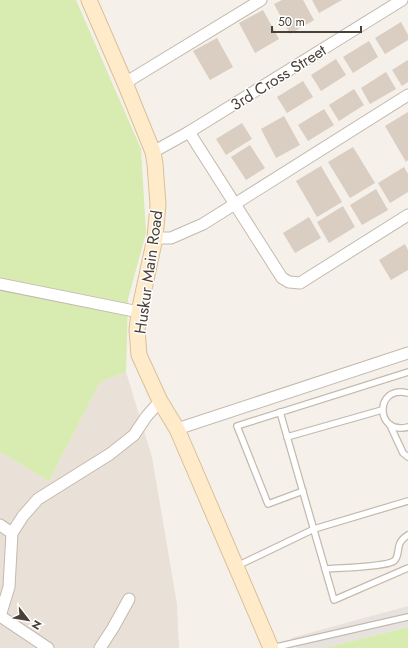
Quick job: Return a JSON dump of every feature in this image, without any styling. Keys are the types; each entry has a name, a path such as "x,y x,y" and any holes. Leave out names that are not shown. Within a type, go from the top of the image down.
{"main road":[{"name":"Huskur Main Road","path":"89,0 125,83 153,152 156,164 158,205 155,238 139,312 137,330 139,355 160,401 177,429 271,648"}],"street":[{"path":"125,83 261,0"},
{"name":"3rd Cross Street","path":"153,152 189,132 402,0"},
{"path":"155,238 171,238 203,224 408,95"},
{"path":"189,132 282,278 289,282 300,283 408,215"},
{"path":"0,284 139,312"},
{"path":"177,429 408,353"},
{"path":"48,648 0,616 9,587 12,532 38,498 110,454 134,435 146,417 160,401"},
{"path":"0,526 12,532"},
{"path":"100,648 129,599"}],"lane":[{"path":"303,491 268,504 237,426 408,372"},
{"path":"408,393 396,392 388,397 382,410 384,418 390,425 403,453 408,457"},
{"path":"287,437 382,410"},
{"path":"280,412 334,600 408,568"},
{"path":"390,425 397,428 408,427"},
{"path":"237,566 314,528 408,501"},
{"path":"325,569 394,562 397,557 399,543 402,538 408,535"},
{"path":"271,648 408,617"}],"shaded area":[{"path":"126,372 152,457 177,604 179,648 0,648 0,452 49,481 100,382"},
{"path":"408,606 408,627 325,648 297,648 291,638"}],"green space":[{"path":"0,0 76,0 141,149 146,233 128,299 126,372 100,382 49,481 0,452"},
{"path":"408,627 408,648 325,648"}],"building":[{"path":"282,0 303,0 314,20 290,34 274,4"},
{"path":"312,0 342,0 319,13"},
{"path":"263,10 279,39 255,53 239,23"},
{"path":"401,22 408,35 408,40 385,54 375,38"},
{"path":"217,38 233,67 210,80 193,51"},
{"path":"369,41 378,57 353,73 343,57"},
{"path":"336,59 346,75 321,91 311,75"},
{"path":"408,60 408,82 402,86 392,70"},
{"path":"386,72 396,89 370,104 361,88"},
{"path":"303,81 313,97 287,113 277,97"},
{"path":"354,89 364,105 339,121 329,105"},
{"path":"324,109 334,125 308,141 298,125"},
{"path":"408,112 408,160 406,162 385,126"},
{"path":"284,116 300,145 276,158 261,129"},
{"path":"242,123 252,139 226,155 216,139"},
{"path":"250,145 265,168 246,180 231,157"},
{"path":"353,147 375,183 350,198 328,162"},
{"path":"321,166 342,202 317,217 296,181"},
{"path":"404,167 408,174 408,192 390,203 378,183"},
{"path":"376,189 388,210 362,225 350,205"},
{"path":"343,206 355,227 329,243 317,222"},
{"path":"309,217 321,238 295,253 283,233"},
{"path":"405,244 408,250 408,270 391,280 379,260"}]}
